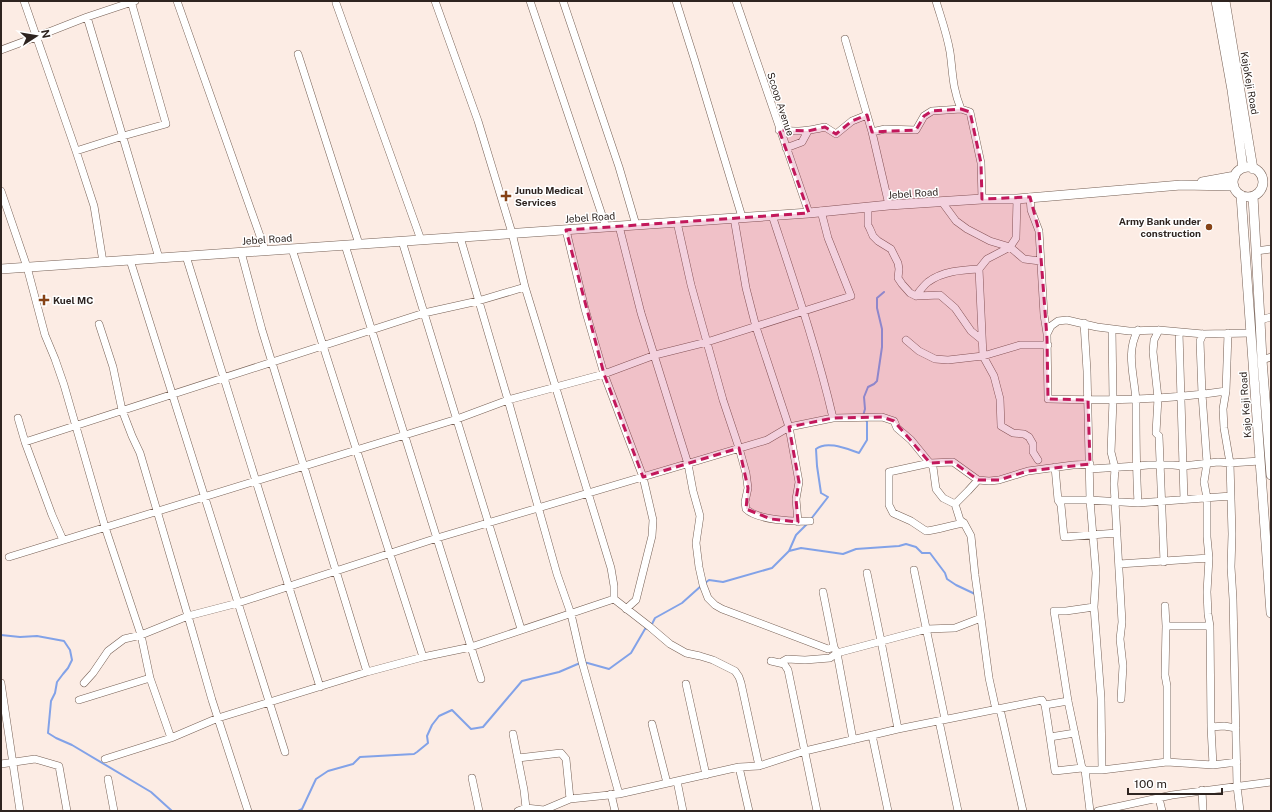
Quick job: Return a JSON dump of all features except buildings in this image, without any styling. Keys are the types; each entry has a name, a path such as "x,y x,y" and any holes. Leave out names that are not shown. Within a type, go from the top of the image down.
{"main road":[{"name":"KajoKeji Road","path":"1216,1 1232,90 1243,168"},
{"name":"KajoKeji Road","path":"1226,1 1253,169"},
{"path":"1243,168 1253,169 1256,170 1261,176 1263,183 1266,186 1253,196 1245,197 1236,192 1234,186 1235,176 1243,168"},
{"name":"Jebel Road","path":"1,269 809,213 889,205 982,199 1017,199 1181,185 1235,176"},
{"path":"1261,176 1271,177"},
{"name":"Jebel Road","path":"1181,185 1234,186"},
{"name":"Kajo Keji Road","path":"1241,195 1271,613"},
{"name":"Kajo Keji Road","path":"1253,196 1262,360 1271,475"}],"street":[{"path":"24,1 94,206 103,262"},
{"path":"1,50 87,16 133,1 166,124 76,151"},
{"path":"177,1 265,250"},
{"path":"435,1 478,121 512,233 526,287 611,568 614,586 614,599"},
{"path":"530,1 606,227"},
{"path":"563,1 619,167 636,225"},
{"path":"676,1 694,58 738,218 746,288 756,327 789,427 799,482 796,499 798,522"},
{"name":"Scoop Avenue","path":"736,1 779,130 809,213"},
{"path":"936,1 945,28 950,52 952,80 961,109"},
{"path":"336,3 421,240"},
{"path":"87,16 159,258"},
{"path":"845,39 872,132 889,205"},
{"path":"298,54 359,244"},
{"path":"872,132 885,129 916,130 924,116 932,111 961,109 970,112 981,163 982,199"},
{"path":"779,130 808,132 825,127 836,134 852,121 867,115"},
{"path":"786,148 802,142 808,132"},
{"path":"1,191 27,267 45,335 55,359 105,527 141,635 150,678 171,738"},
{"path":"1030,197 1031,210 1039,231 1044,315 1048,346 1048,399 1136,400 1181,397 1226,391"},
{"path":"1017,199 1016,238 1010,247 987,259 979,269 983,356 994,376 1000,399 1001,426 1013,433 1024,434 1029,437 1033,444 1033,452 1038,460"},
{"path":"942,202 956,221 967,229 990,241 1010,247 1024,259 1040,261"},
{"path":"868,207 868,225 873,236 878,242 891,249 898,263 899,280 910,294 916,296 940,295 954,308 970,331 982,340"},
{"path":"9,557 405,436 508,400 604,374 655,355 707,342 851,296 828,238 821,211"},
{"path":"772,215 804,311 822,372 833,418"},
{"path":"677,222 691,285 723,400 739,448 748,488 746,510 751,514 771,519 798,522 810,521"},
{"path":"619,226 641,313 688,464 700,516 696,542 698,567 708,598 715,605 746,618 828,649 836,650 881,641 927,629 955,628 982,618"},
{"path":"566,230 585,309 604,374 642,477 653,520 652,536 636,600 626,609"},
{"path":"460,237 557,574 571,614 582,662 619,794"},
{"path":"402,241 521,629"},
{"path":"345,245 481,679"},
{"path":"292,249 423,657"},
{"path":"1256,251 1271,249"},
{"path":"241,252 272,362 367,672"},
{"path":"186,256 320,687"},
{"path":"130,260 285,752"},
{"path":"916,296 927,283 945,273 979,269"},
{"path":"25,442 424,313 478,301 526,287"},
{"path":"1260,320 1271,317"},
{"path":"1047,334 1051,326 1058,321 1067,320 1112,329 1159,330 1203,334 1251,333"},
{"path":"1084,323 1088,371 1090,500 1096,573 1094,607 1100,698 1102,770"},
{"path":"99,324 112,367 122,410 140,453 200,660 248,811"},
{"path":"1112,329 1113,400 1111,452 1115,468 1114,502 1122,622 1120,639 1123,666 1121,699"},
{"path":"1138,330 1133,339 1131,357 1136,400 1138,503"},
{"path":"1159,330 1154,340 1153,352 1158,398 1156,434 1160,436 1164,562"},
{"path":"1179,332 1184,500"},
{"path":"1228,333 1226,391 1223,409 1230,463 1232,534 1231,567 1234,599 1237,786 1240,811"},
{"path":"1203,334 1200,341 1207,463 1204,482 1207,498 1207,537 1210,558 1207,592 1210,626 1213,764"},
{"path":"906,340 919,351 935,359 948,360 983,356 1020,345 1048,346"},
{"path":"1262,360 1271,357"},
{"path":"84,683 108,651 124,639 141,635 188,616 238,602 437,538 767,440 789,427 833,418 882,417 894,421 896,428 911,440 933,467 936,489 943,498 955,504 960,520 964,523 971,536 989,678 1023,811"},
{"path":"18,418 25,442 52,515 63,540"},
{"path":"964,523 954,524 940,530 926,531 911,521 893,513 889,504 889,472 930,463 953,462 978,480 999,480 1028,471 1055,467 1090,466 1115,468 1148,465 1183,466 1207,463 1260,462"},
{"path":"1055,467 1064,538 1117,533"},
{"path":"955,504 978,480"},
{"path":"1058,500 1138,503 1230,496"},
{"path":"1119,564 1210,558"},
{"path":"914,570 927,629 958,811"},
{"path":"867,573 898,729"},
{"path":"823,592 836,650 852,740"},
{"path":"614,599 670,644 686,653 713,660 735,671 741,683 759,766"},
{"path":"105,759 171,738 218,718 367,672 423,657 471,647 614,599"},
{"path":"1165,606 1167,762"},
{"path":"1090,811 1084,769 1074,733 1068,701 1054,611 1094,607"},
{"path":"1166,626 1210,626"},
{"path":"780,663 787,659 805,660 830,658 836,650"},
{"path":"771,661 784,664 788,670 817,811"},
{"path":"79,700 150,678"},
{"path":"1,683 20,811"},
{"path":"686,684 706,775"},
{"path":"518,811 526,808 544,811 570,799 619,794 739,767 759,766 805,751 872,735 1042,700 1045,705 1055,772 1084,769 1102,770 1167,762 1213,764 1237,762"},
{"path":"1045,705 1068,701"},
{"path":"652,724 667,783"},
{"path":"1211,727 1224,726 1236,728"},
{"path":"1050,737 1074,733"},
{"path":"513,734 526,808"},
{"path":"872,735 888,811"},
{"path":"518,758 561,753 566,759 570,799"},
{"path":"1,764 35,759 59,766 66,811"},
{"path":"739,767 749,811"},
{"path":"472,778 479,811"},
{"path":"108,779 114,811"},
{"path":"677,781 683,811"},
{"path":"1098,811 1202,790 1271,782"},
{"path":"1202,790 1203,811"},
{"path":"611,794 615,811"},
{"path":"1159,798 1162,811"}],"highlighted area":[{"path":"961,109 970,112 981,163 982,199 1030,197 1039,231 1047,338 1048,399 1088,400 1090,464 1028,471 999,480 978,480 953,462 930,463 894,421 882,417 833,418 789,427 799,482 796,499 798,522 771,519 746,509 748,488 739,448 643,477 604,374 566,230 809,213 779,130 808,131 825,127 836,134 852,121 867,115 872,132 916,130 924,116 932,111"}],"waterway":[{"path":"863,416 865,409 864,397 868,387 877,381 882,347 882,329 877,308 877,298 884,292"},
{"path":"811,519 828,497 821,493 816,449 821,446 831,445 859,453 867,440 866,420"},
{"path":"705,583 709,580 723,582 772,568 789,551 796,535 808,523"},
{"path":"789,551 801,548 843,554 856,549 899,546 906,544 916,547 922,553 930,553 945,573 947,579 975,594"},
{"path":"651,626 655,618 682,603 701,586"},
{"path":"584,662 609,669 631,653 647,628"},
{"path":"1,635 20,637 37,636 64,641 70,650 72,660 68,668 57,682 55,693 51,701 48,733 72,745 151,792 172,811"},
{"path":"298,811 302,809 316,779 328,771 353,764 360,757 414,754 428,743 427,736 432,725 439,716 452,710 471,729 483,727 522,681 559,672 580,663"}],"place":[{"name":"Junub Medical Services","path":"506,196"},
{"name":"Army Bank under construction","path":"1209,227"},
{"name":"Kuel MC","path":"44,300"}]}
